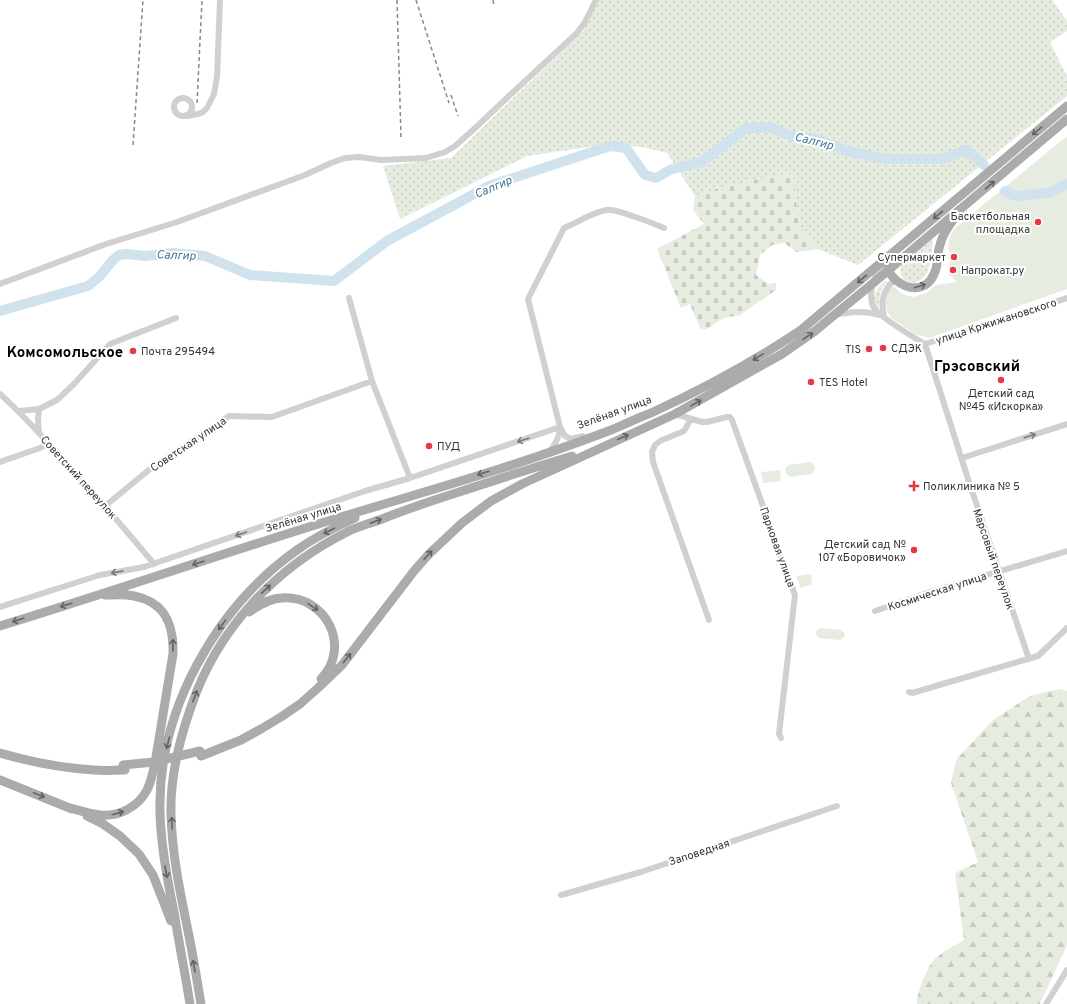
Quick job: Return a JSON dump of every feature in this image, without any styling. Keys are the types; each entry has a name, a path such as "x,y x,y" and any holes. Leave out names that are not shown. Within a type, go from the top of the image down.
{"main road":[{"path":"960,210 942,237 936,269 930,282 918,288 913,288 901,284 895,280 888,271 889,264 894,256 924,227 1067,106"},
{"path":"0,753 21,759 65,767 95,770 124,768 200,754 240,740 261,729 300,704 342,665 414,571 429,554 462,523 491,501 522,484 598,448 675,414 782,354 815,332 1067,119"},
{"name":"Зелёная улица","path":"0,626 548,453 613,429 721,379 777,346 801,330 924,227"},
{"path":"201,1004 173,848 171,813 172,787 177,754 187,717 195,695 216,651 240,618 263,592 285,572 320,547 351,530 428,502 598,448"},
{"path":"190,1004 164,859 161,821 160,794 162,775 165,755 176,715 203,653 221,625 256,585 282,561 297,550 314,539 376,507"},
{"path":"67,807 88,813 107,816 115,815 128,810 143,797 152,777 173,654 174,643 170,625 160,609 153,603 144,598 132,595 95,596"},
{"path":"200,754 239,736 278,714 314,686 323,677 334,657 334,639 331,626 315,607 302,600 276,598 264,603 240,618"},
{"path":"0,749 22,755 65,763 124,768"},
{"path":"0,780 67,807 103,824 120,836 139,854 153,875 179,941"}],"street":[{"path":"187,116 203,112 207,108 214,94 217,78 220,0"},
{"path":"0,284 106,244 177,222 305,175 345,158 359,157 380,160 426,158 444,152 454,146 473,130 577,34 596,0"},
{"name":"Зелёная улица","path":"664,228 609,209 596,213 564,228 528,300 561,430 565,436 571,439 577,438 669,404"},
{"path":"894,256 881,268 872,284 872,305 884,317 925,344"},
{"path":"884,317 882,300 888,287 895,280"},
{"path":"349,298 372,380 410,478"},
{"name":"улица Кржижановского","path":"925,344 1016,316 1067,298"},
{"path":"833,316 856,311 873,313 884,317"},
{"path":"19,411 39,409 57,400 74,384 110,344 176,318"},
{"name":"Марсовый переулок","path":"925,344 971,490 1029,659"},
{"name":"Советская улица","path":"105,506 150,469 229,416 272,417 372,380"},
{"name":"Советский переулок","path":"0,394 19,411 49,443 154,564"},
{"path":"39,409 39,433"},
{"name":"Парковая улица","path":"675,414 702,422 730,417 796,594 779,734 781,738"},
{"path":"691,419 684,431 660,441 655,445 652,452 653,462 709,620"},
{"path":"962,458 1067,424"},
{"path":"548,453 558,440 561,430"},
{"path":"0,607 100,575 144,568 365,492 561,430"},
{"path":"0,462 40,448 49,443"},
{"name":"Космическая улица","path":"875,612 930,592 1067,551"},
{"path":"909,692 912,693 1038,656 1067,628"},
{"name":"Заповедная","path":"561,895 640,872 837,806"},
{"path":"1046,1004 1067,970"}],"green space":[{"path":"598,0 1052,0 1067,21 1067,31 1050,42 1067,76 1067,96 858,265 818,249 799,225 793,174 735,183 695,196 667,153 615,143 527,156 400,219 383,166 451,158 583,31"},
{"path":"1067,136 1067,289 929,338 915,334 891,318 887,311 886,297 892,287 895,287 901,293 914,297 926,293 936,285 957,282 949,274 951,256 948,247 950,236 954,229"},
{"path":"793,174 799,225 818,249 797,252 784,243 772,245 760,255 756,275 768,284 776,283 776,290 740,315 724,318 705,330 700,328 690,304 681,308 657,249 704,224 693,210 695,196 735,183"},
{"path":"933,239 932,253 927,273 917,282 908,282 902,276 901,266"},
{"path":"885,281 888,282 882,289 880,295 879,310 875,304 874,298 878,288"},
{"path":"811,462 815,468 812,474 790,477 786,473 785,469 788,465"},
{"path":"780,470 781,481 763,483 761,472"},
{"path":"811,574 812,584 801,588 796,576"},
{"path":"820,628 841,630 845,634 840,640 819,638 816,633"},
{"path":"1060,689 1067,691 1067,945 1040,1004 917,1004 917,999 923,980 932,962 964,940 955,873 978,862 951,783 956,760 993,720 1030,696"}],"waterway":[{"name":"Салгир","path":"0,311 88,286 99,277 113,260 119,255 126,254 146,256 173,253 205,256 250,275 334,281 387,241 489,186 610,146 626,148 645,175 656,178 672,169 702,162 746,128 770,127 791,136 817,139 847,151 886,159 943,159 967,150 984,165"},
{"name":"Салгир","path":"1005,191 1015,196 1049,193 1067,184"}],"railway":[{"path":"133,145 143,0"},
{"path":"197,103 202,0"},
{"path":"397,0 401,137"},
{"path":"416,0 449,103"},
{"path":"493,0 494,5"},
{"path":"451,95 458,116"}],"place":[{"name":"Баскетбольная площадка","path":"1038,222"},
{"name":"Супермаркет","path":"954,257"},
{"name":"Напрокат.ру","path":"953,270"},
{"name":"СДЭК","path":"883,348"},
{"name":"TIS","path":"869,349"},
{"name":"Почта 295494","path":"133,351"},
{"name":"Детский сад №45 «Искорка»","path":"1001,380"},
{"name":"TES Hotel","path":"811,382"},
{"name":"ПУД","path":"429,446"},
{"name":"Поликлиника № 5","path":"914,486"},
{"name":"Детский сад № 107 «Боровичок»","path":"914,550"}],"district":[{"name":"Комсомольское","path":"65,352"},
{"name":"Грэсовский","path":"977,366"}]}
